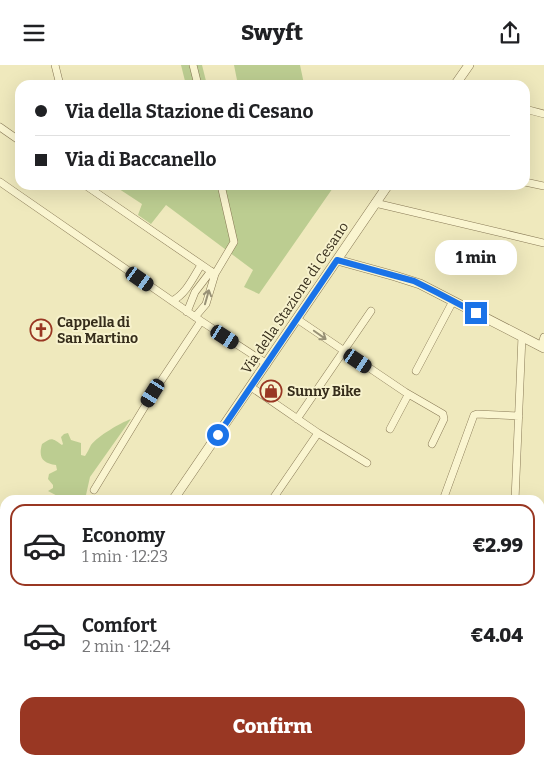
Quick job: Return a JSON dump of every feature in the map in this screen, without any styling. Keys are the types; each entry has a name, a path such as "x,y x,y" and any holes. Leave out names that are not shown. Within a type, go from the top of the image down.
{"street":[{"path":"55,65 59,80"},
{"path":"193,65 197,80"},
{"path":"458,80 469,65"},
{"path":"530,110 544,113"},
{"path":"0,127 15,138"},
{"path":"0,182 266,364"},
{"path":"530,183 544,186"},
{"path":"92,190 213,272"},
{"path":"187,311 195,291 213,272 234,243 222,190"},
{"name":"Via della Stazione di Cesano","path":"176,495 384,190"},
{"path":"375,203 544,243"},
{"path":"337,260 414,281 543,348 544,337"},
{"path":"172,301 186,290 202,265"},
{"path":"94,490 198,319 206,304 213,272"},
{"path":"416,371 454,301"},
{"path":"297,419 371,311"},
{"path":"297,319 408,395 444,415 444,419 432,444"},
{"path":"515,495 522,336"},
{"path":"251,387 318,433 367,463"},
{"path":"390,429 408,395"},
{"path":"444,495 474,415 519,416"},
{"path":"275,495 318,433"}],"green space":[{"path":"181,65 202,65 206,80 185,80"},
{"path":"234,65 300,65 303,80 237,80"},
{"path":"121,190 332,190 259,294 244,287 253,270 166,205 151,224 138,215 142,204"},
{"path":"131,419 90,477 86,495 56,495 48,491 53,488 48,479 49,474 57,470 56,465 48,463 41,456 42,444 52,439 62,445 61,437 68,433 71,440 81,443 81,455 85,456 91,445 115,427"}],"place":[{"name":"Cappella di San Martino","path":"41,330"},
{"name":"Sunny Bike","path":"271,391"}],"route":[{"path":"218,435 337,260 414,281 476,313"}]}
